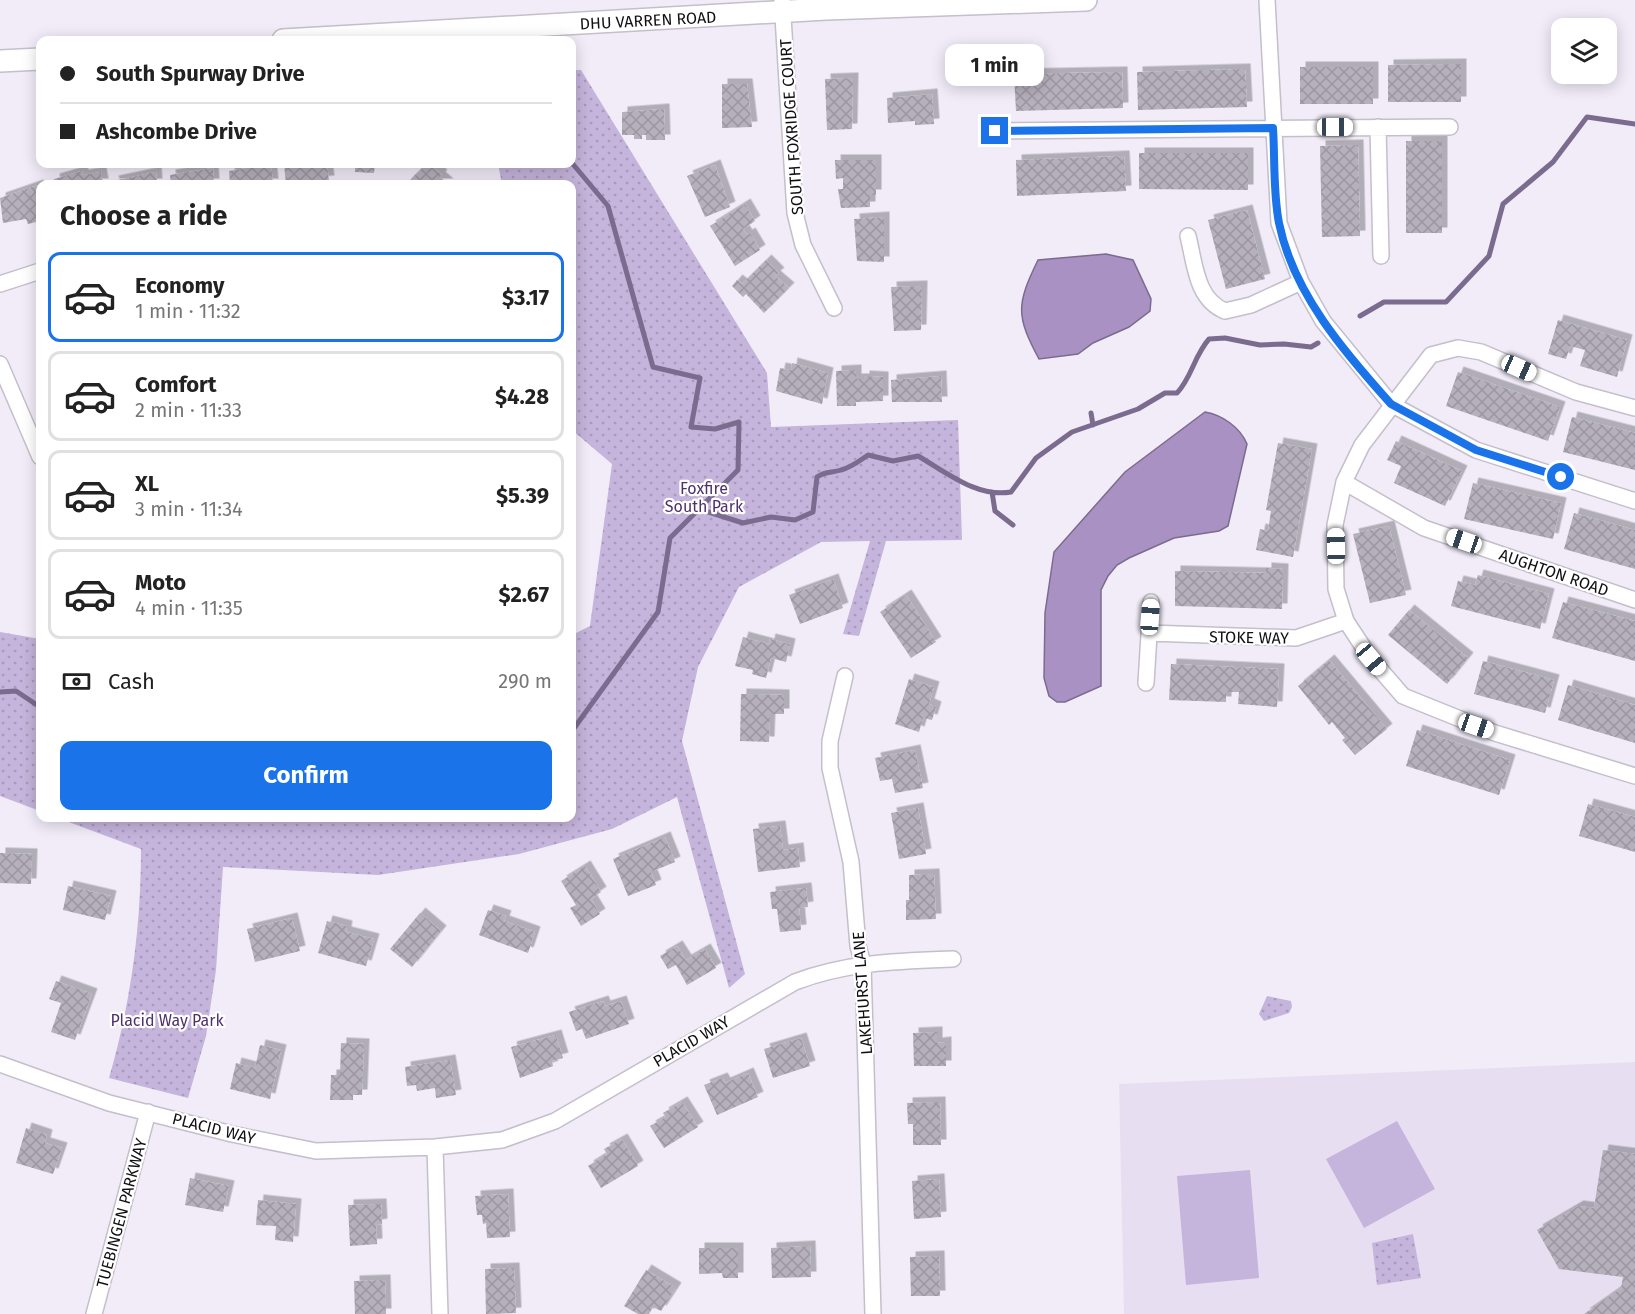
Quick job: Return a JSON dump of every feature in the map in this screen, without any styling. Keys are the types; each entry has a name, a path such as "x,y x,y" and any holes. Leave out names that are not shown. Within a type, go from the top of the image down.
{"main road":[{"name":"DHU VARREN ROAD","path":"343,36 783,6 1086,0"},
{"path":"0,61 36,59"}],"street":[{"path":"1267,0 1279,223 1301,282 1323,321 1391,404 1476,450 1635,501"},
{"name":"SOUTH FOXRIDGE COURT","path":"783,6 795,213 803,245 834,308"},
{"path":"1378,127 1381,256"},
{"path":"995,131 1450,127"},
{"path":"1188,236 1201,288 1208,302 1225,311 1251,306 1301,282"},
{"path":"0,284 36,272"},
{"path":"1635,408 1576,392 1481,352 1458,348 1431,355 1391,404 1362,445 1344,482 1335,525 1336,589 1346,621 1371,659 1403,696 1495,733 1635,776"},
{"path":"0,364 36,447"},
{"name":"AUGHTON ROAD","path":"1344,482 1424,528 1635,600"},
{"path":"1146,683 1151,602"},
{"name":"STOKE WAY","path":"1149,633 1296,638 1346,621"},
{"name":"LAKEHURST LANE","path":"844,676 830,741 830,768 851,861 858,945 863,964 873,1314"},
{"name":"PLACID WAY","path":"0,1064 93,1098 232,1134 316,1151 435,1147 502,1140 555,1121 795,982 826,970 863,964 953,959"},
{"name":"TUEBINGEN PARKWAY","path":"94,1314 148,1112"},
{"path":"435,1147 440,1314"}],"shaded area":[{"path":"1106,254 1133,260 1151,299 1150,311 1129,327 1093,343 1078,354 1039,359 1026,332 1022,310 1026,288 1038,260"},
{"path":"1205,412 1230,423 1240,432 1247,444 1228,526 1219,531 1174,538 1117,565 1101,590 1101,686 1065,702 1057,702 1049,696 1044,678 1045,613 1054,552 1125,472"},
{"path":"1635,1062 1635,1314 1124,1314 1119,1084"}],"green space":[{"name":"Foxfire South Park","path":"576,70 581,70 767,373 771,427 958,420 962,540 886,541 859,636 843,634 870,541 821,542 739,587 698,667 682,741 745,974 729,988 677,797 612,829 519,854 378,875 223,867 216,970 206,1036 188,1098 109,1078 117,1050 133,965 141,878 141,849 69,822 576,822 576,633 590,626 612,464 576,433 576,180 501,180 499,168 576,168"},
{"path":"0,632 36,638 36,810 0,796"},
{"path":"1267,996 1291,1001 1292,1007 1289,1013 1264,1021 1259,1014"},
{"path":"1397,1121 1435,1189 1364,1228 1326,1159"},
{"path":"1250,1170 1259,1278 1186,1285 1177,1176"},
{"path":"1413,1234 1421,1278 1377,1285 1372,1243"}],"building":[{"path":"1461,64 1461,102 1388,102 1388,65"},
{"path":"1300,67 1373,67 1373,104 1300,104"},
{"path":"1245,69 1247,107 1138,110 1137,72"},
{"path":"1122,72 1123,108 1016,111 1014,74"},
{"path":"853,78 852,129 827,130 825,79"},
{"path":"722,84 747,84 752,127 722,128"},
{"path":"932,94 934,124 915,125 915,121 888,123 887,98"},
{"path":"664,109 665,140 646,140 646,135 642,135 642,139 634,139 634,135 622,135 622,112"},
{"path":"1406,141 1442,141 1442,233 1406,233"},
{"path":"1358,145 1360,236 1322,237 1320,146"},
{"path":"1139,153 1248,153 1248,190 1139,189"},
{"path":"1124,156 1126,191 1017,196 1016,160"},
{"path":"835,160 876,160 876,195 870,195 870,207 841,208 838,189 843,189 843,178 836,179"},
{"path":"715,165 730,207 705,217 687,176"},
{"path":"213,168 214,180 171,180 170,175"},
{"path":"271,168 273,180 230,180 229,171"},
{"path":"284,168 327,168 329,180 286,180"},
{"path":"355,168 375,168 374,173 355,172"},
{"path":"422,168 434,168 442,175 440,177 443,180 410,180"},
{"path":"82,171 83,175 101,172 102,180 54,180"},
{"path":"156,172 157,180 118,180"},
{"path":"36,186 36,222 28,224 26,219 3,223 0,198"},
{"path":"745,204 755,221 743,229 747,235 750,233 760,250 735,266 710,226"},
{"path":"1247,210 1265,279 1226,289 1208,220"},
{"path":"884,217 884,262 857,261 854,219"},
{"path":"766,260 779,273 775,276 789,288 764,313 746,294 743,297 732,286 737,280 742,284"},
{"path":"922,286 921,330 894,331 891,287"},
{"path":"1558,320 1627,340 1617,377 1580,366 1585,350 1570,346 1566,359 1548,354"},
{"path":"792,363 828,373 822,404 776,391 780,368 791,370"},
{"path":"856,370 856,379 864,379 864,376 883,377 883,401 856,402 856,406 837,406 836,371"},
{"path":"1458,372 1560,407 1548,441 1446,406"},
{"path":"941,376 942,402 892,402 891,380"},
{"path":"1572,417 1635,433 1635,470 1563,452"},
{"path":"1396,441 1462,471 1445,506 1394,483 1401,466 1387,460"},
{"path":"1278,443 1312,449 1293,557 1256,550 1260,529 1268,531 1271,511 1266,510"},
{"path":"1473,483 1561,503 1553,539 1464,519"},
{"path":"1574,513 1635,530 1635,569 1564,549"},
{"path":"1389,526 1406,595 1370,603 1353,534"},
{"path":"1266,568 1283,569 1282,609 1175,606 1175,571 1266,573"},
{"path":"1478,575 1549,594 1540,629 1451,606 1458,581 1475,585"},
{"path":"833,579 843,608 800,624 789,595"},
{"path":"906,595 936,642 911,658 880,612"},
{"path":"1563,602 1635,621 1635,661 1552,638"},
{"path":"1409,610 1468,658 1447,684 1388,635"},
{"path":"743,637 769,644 770,639 790,644 786,662 771,658 766,678 752,674 753,670 735,666"},
{"path":"1329,660 1387,729 1355,755 1342,740 1345,738 1332,722 1329,725 1298,686"},
{"path":"1483,661 1554,680 1545,713 1474,694"},
{"path":"1171,664 1279,669 1277,707 1238,704 1239,692 1226,692 1226,702 1169,700"},
{"path":"909,679 934,687 929,704 936,707 932,720 923,718 919,732 895,724"},
{"path":"1568,685 1635,705 1635,743 1558,720"},
{"path":"741,694 784,695 784,714 770,714 769,742 740,741"},
{"path":"1417,730 1510,760 1499,795 1406,766"},
{"path":"915,750 923,788 895,793 892,779 880,781 875,758"},
{"path":"1588,804 1635,817 1635,852 1579,836"},
{"path":"918,808 926,854 899,859 891,813"},
{"path":"780,826 783,850 798,848 800,867 758,872 753,829"},
{"path":"665,837 675,862 651,872 656,885 628,896 613,859"},
{"path":"0,853 32,854 31,884 0,883"},
{"path":"585,866 601,892 591,899 600,914 581,926 570,908 576,905 561,881"},
{"path":"934,874 936,919 906,920 909,875"},
{"path":"68,886 111,896 105,920 63,910"},
{"path":"806,888 808,907 799,908 801,930 780,932 777,909 772,909 770,892"},
{"path":"488,910 506,916 504,921 535,932 528,953 479,935"},
{"path":"420,913 441,931 412,967 390,949"},
{"path":"292,918 300,951 255,962 247,929"},
{"path":"327,921 347,926 346,932 374,939 366,966 318,953"},
{"path":"677,946 686,960 705,949 716,968 687,985 676,965 668,969 660,956"},
{"path":"56,981 92,994 75,1040 51,1032 61,1003 49,999"},
{"path":"603,1001 605,1006 621,1001 629,1024 586,1039 582,1029 576,1031 569,1012"},
{"path":"937,1032 937,1043 946,1042 946,1066 914,1066 913,1033"},
{"path":"556,1035 563,1058 552,1061 553,1066 520,1078 511,1047"},
{"path":"801,1038 810,1066 773,1078 764,1049"},
{"path":"341,1043 364,1044 362,1095 353,1095 353,1100 330,1100 331,1075 340,1075"},
{"path":"260,1045 281,1050 270,1099 230,1089 236,1063 255,1068"},
{"path":"450,1060 456,1095 436,1098 435,1088 417,1091 416,1085 407,1086 405,1067"},
{"path":"748,1073 758,1097 717,1115 704,1085 722,1078 725,1083"},
{"path":"682,1102 698,1127 664,1148 650,1126 666,1117 663,1113"},
{"path":"940,1102 941,1145 913,1145 913,1124 908,1124 907,1103"},
{"path":"26,1128 47,1135 45,1143 62,1148 53,1174 16,1163"},
{"path":"622,1139 638,1166 601,1188 588,1166 607,1154 604,1149"},
{"path":"1603,1150 1635,1154 1635,1314 1584,1314 1621,1288 1623,1277 1559,1269 1537,1230 1578,1206 1594,1208"},
{"path":"190,1178 229,1186 223,1212 185,1205"},
{"path":"939,1179 941,1217 914,1219 912,1181"},
{"path":"508,1194 510,1237 487,1238 486,1223 483,1224 482,1215 477,1215 475,1196"},
{"path":"258,1200 296,1204 293,1242 275,1240 276,1226 256,1225"},
{"path":"381,1204 382,1224 376,1225 377,1244 350,1246 348,1205"},
{"path":"810,1246 811,1277 772,1278 771,1248"},
{"path":"699,1248 738,1248 738,1278 723,1278 722,1273 699,1274"},
{"path":"939,1256 940,1296 911,1296 910,1257"},
{"path":"514,1268 516,1313 486,1314 485,1269"},
{"path":"646,1270 676,1288 661,1311 653,1307 649,1314 638,1314 624,1306"},
{"path":"385,1280 386,1314 355,1314 354,1281"}],"waterway":[{"path":"1360,316 1384,302 1446,302 1489,256 1503,204 1553,162 1587,117 1635,124"},
{"path":"576,168 608,206 653,367 700,378 691,427 715,429 739,422 738,470 670,538 658,612 576,725"},
{"path":"699,509 743,523 771,517 795,520 813,512 817,477 849,467 868,455 893,461 918,456 974,487 998,493 1011,492 1036,458 1072,432 1138,409 1165,393 1177,393 1209,339 1225,338 1260,345 1284,344 1311,347 1318,343"},
{"path":"1091,413 1093,425"},
{"path":"992,492 995,511 1013,525"},
{"path":"0,692 16,691 36,704"}],"route":[{"path":"995,131 1273,128 1279,223 1286,246 1301,282 1323,321 1381,392 1391,404 1476,450 1561,477"}],"park label":[{"name":"Placid Way Park","path":"167,1020"}]}
